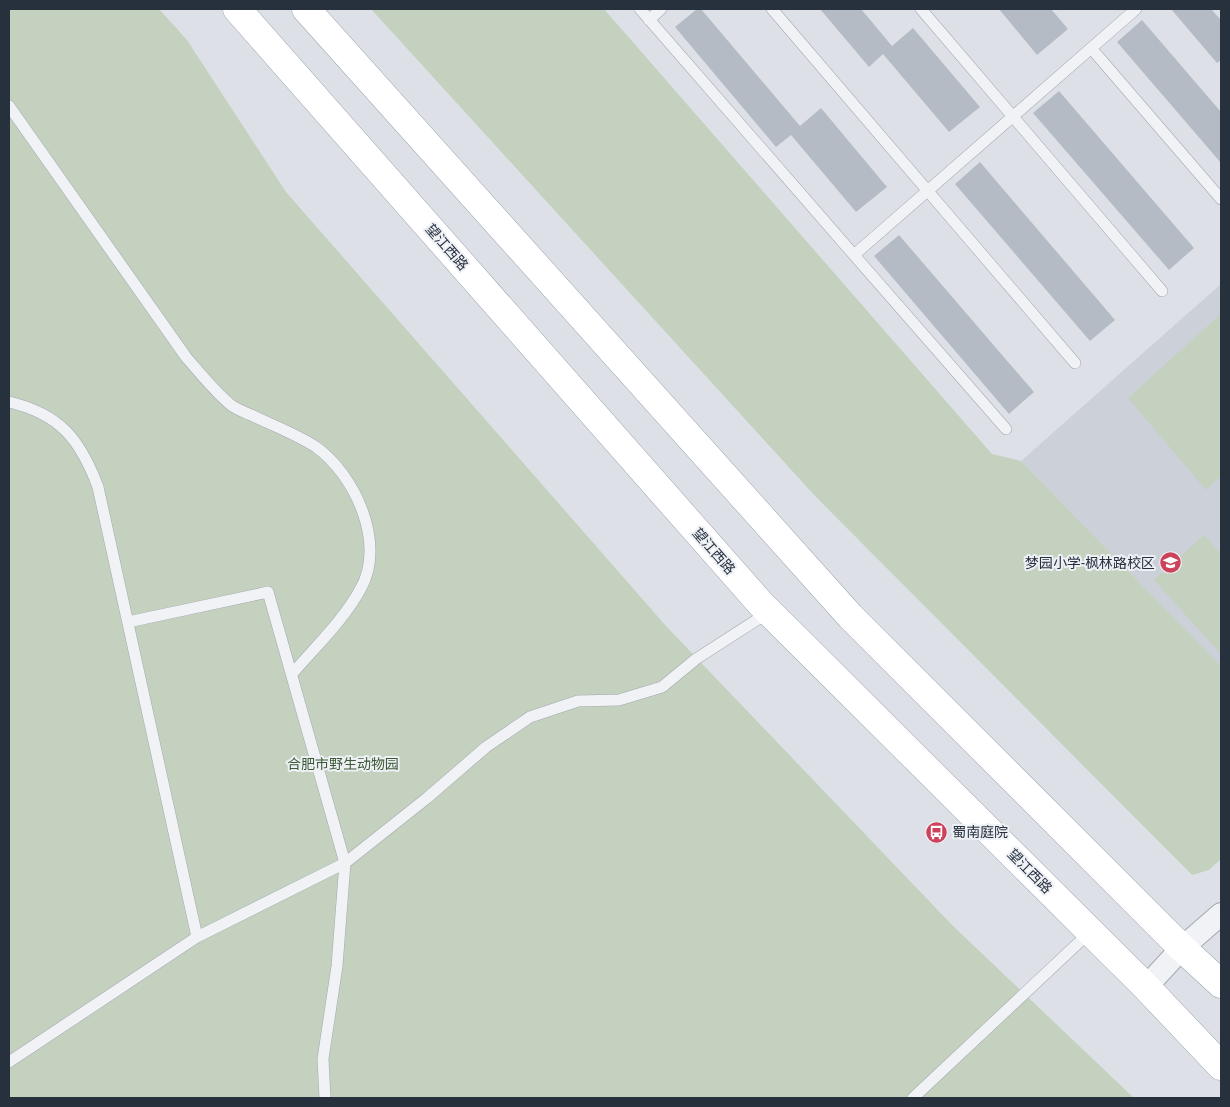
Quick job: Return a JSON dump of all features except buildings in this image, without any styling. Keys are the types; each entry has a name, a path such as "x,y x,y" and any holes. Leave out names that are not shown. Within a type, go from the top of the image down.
{"main road":[{"name":"望江西路","path":"237,9 769,612 1146,987 1221,1066"},
{"path":"306,9 850,616 1182,948 1221,984"}],"street":[{"path":"1146,987 1182,948 1221,914"}],"lane":[{"path":"640,9 1006,429"},
{"path":"649,20 661,9"},
{"path":"772,9 926,192 1075,362"},
{"path":"921,9 1162,292"},
{"path":"854,255 1136,9"},
{"path":"1091,48 1221,199"},
{"path":"9,106 186,357 206,381 231,405 315,447 337,465 362,508 369,541 370,564 362,587 351,604 292,674"},
{"path":"9,402 41,413 63,426 92,472 98,487 197,937"},
{"path":"128,622 268,592 345,863 337,966 323,1059 325,1098"},
{"path":"9,1062 197,937 345,863 427,798 486,747 530,717 578,701 619,700 662,687 696,659 769,612"},
{"path":"913,1098 1090,931"}],"shaded area":[{"name":"梦园小学-枫林路校区","path":"1221,284 1221,666 1021,461"}],"green space":[{"name":"合肥市野生动物园","path":"9,9 159,9 187,40 286,192 666,626 952,925 1134,1098 9,1098"},
{"path":"371,9 604,9 992,454 1021,461 1221,666 1221,859 1209,870 1192,875 815,496"},
{"path":"1221,314 1221,476 1206,490 1128,398"},
{"path":"1204,535 1221,554 1221,654 1154,580"}],"place":[{"name":"梦园小学-枫林路校区","path":"1171,563"},
{"name":"蜀南庭院","path":"936,832"}]}
